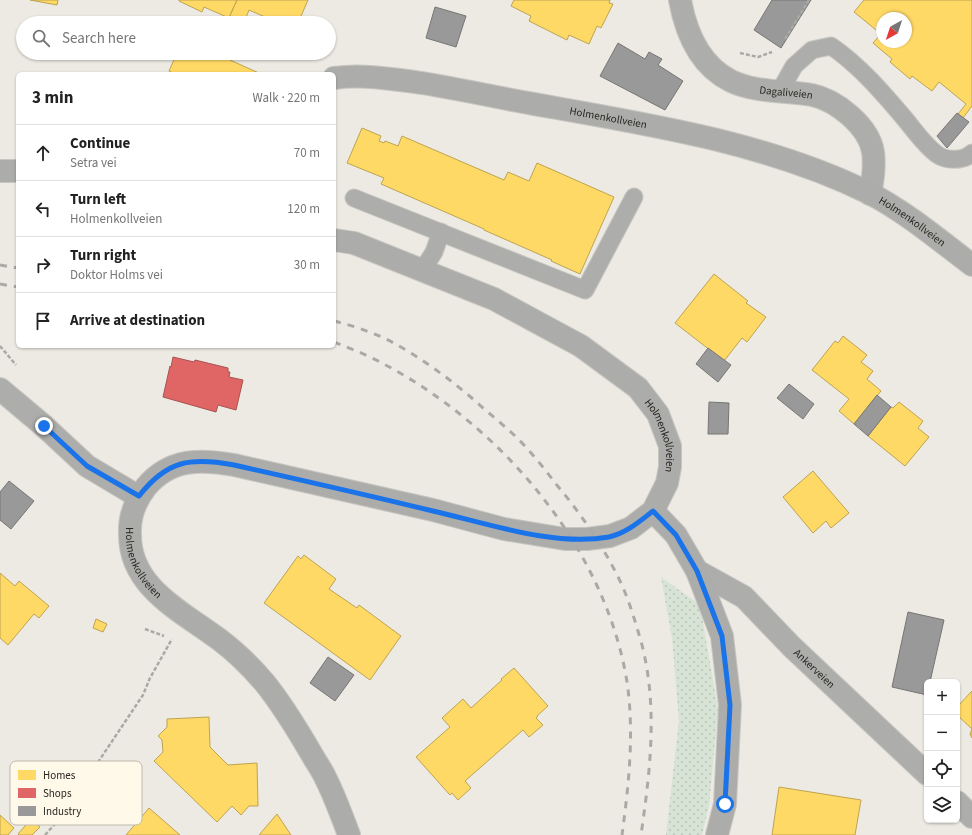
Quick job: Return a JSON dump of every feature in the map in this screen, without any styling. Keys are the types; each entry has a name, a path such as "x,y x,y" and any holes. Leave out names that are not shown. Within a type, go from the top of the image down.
{"main road":[{"name":"Holmenkollveien","path":"336,78 350,76 403,80 690,134 741,146 800,164 870,194 923,228 972,265"},
{"path":"0,171 16,171"},
{"name":"Holmenkollveien","path":"336,228 344,242 494,299 581,346 638,388 658,414 670,446 670,467 667,484 653,511 631,528 610,536 587,539 565,539 504,529 242,466 212,461 186,462 176,465 156,478 139,496 131,517 130,542 134,559 142,576 151,588 163,599 221,641 244,661 264,682 295,726 326,779 350,835"},
{"path":"653,511 676,535 697,571 722,636 730,705 725,804 717,835"}],"street":[{"name":"Dagaliveien","path":"680,0 684,18 693,44 703,59 717,72 731,81 747,87 813,95 834,104 851,116 867,136 873,151 874,169 870,194"},
{"path":"0,389 44,426 87,466 139,496"},
{"name":"Ankerveien","path":"697,571 744,597 792,647 924,771"},
{"path":"960,805 972,817"}],"lane":[{"path":"780,91 794,66 812,50 831,46 847,57 939,156 948,159 961,159 972,153"},
{"path":"354,198 585,290 634,197"},
{"path":"422,271 434,252 441,232"}],"path":[{"path":"784,40 809,0"},
{"path":"717,72 722,63 734,52 758,57 776,51"},
{"path":"99,761 143,694 150,678 172,639 145,629"},
{"path":"46,835 54,825"}],"green space":[{"path":"661,577 700,605 718,709 709,806 702,835 666,835 679,721 672,638"}],"building: Homes":[{"path":"30,0 58,0 57,5"},
{"path":"237,0 230,16 224,16 204,7 202,12 179,1"},
{"path":"237,0 308,0 301,16 263,16 249,10 247,16 230,16"},
{"path":"514,0 610,0 609,3 613,4 601,28 597,26 589,44 569,35 567,40 529,21 531,16 511,6"},
{"path":"864,0 972,0 972,106 963,118 958,114 966,104 939,82 932,91 912,76 910,79 890,62 892,59 879,48 912,48 912,12 876,12 876,30 854,12"},
{"path":"174,60 230,60 257,72 171,72 169,71"},
{"path":"362,128 381,136 379,141 384,143 385,141 398,146 402,136 504,180 508,172 529,181 537,163 614,197 580,274 484,229 381,184 384,178 347,163"},
{"path":"714,274 748,301 746,303 766,317 747,342 742,338 724,361 675,323"},
{"path":"843,336 867,355 861,362 873,371 867,379 881,391 854,424 839,411 849,399 812,370 835,341 838,343"},
{"path":"899,402 923,421 918,428 929,437 905,466 868,436 891,407 893,408"},
{"path":"813,471 849,513 831,528 826,521 813,533 783,497"},
{"path":"304,555 336,579 329,589 357,608 359,605 401,636 370,680 264,603 298,556 301,559"},
{"path":"0,573 15,586 19,581 49,606 39,618 34,614 8,645 0,638"},
{"path":"96,619 107,624 103,632 93,628"},
{"path":"514,668 548,706 536,718 543,725 529,737 523,730 465,781 471,788 458,800 452,793 450,795 416,757 450,727 442,718 463,699 471,708"},
{"path":"972,691 972,729 960,718 960,704"},
{"path":"209,717 210,747 228,765 257,763 258,806 249,806 241,815 232,806 217,822 154,761 163,752 162,740 158,736 167,727 167,719"},
{"path":"779,787 861,800 855,835 772,835"},
{"path":"149,808 180,835 126,835 135,825 142,825 142,816"},
{"path":"277,814 291,835 259,835"},
{"path":"0,815 14,828 8,835 0,835"},
{"path":"26,825 38,825 40,827 32,835 18,834"}],"building: Shops":[{"path":"173,357 194,362 195,360 228,368 228,372 230,372 229,377 243,380 236,410 218,405 216,412 163,397"}],"building: Industry":[{"path":"772,0 811,0 781,48 754,30"},
{"path":"435,7 466,16 456,47 426,38"},
{"path":"618,43 645,59 649,52 662,59 658,65 683,81 665,110 600,76"},
{"path":"957,113 969,122 947,148 937,136"},
{"path":"708,348 731,365 718,382 696,364"},
{"path":"789,384 814,404 803,419 777,398"},
{"path":"877,395 891,407 868,436 854,424"},
{"path":"709,402 729,403 728,434 708,434"},
{"path":"9,481 34,501 11,529 0,520 0,492"},
{"path":"908,612 944,620 931,679 924,679 924,694 892,687"},
{"path":"328,657 354,675 335,701 310,683"}],"railway":[{"path":"0,265 16,268"},
{"path":"0,284 16,287"},
{"path":"336,321 366,331 396,344 430,366 473,399 513,434 530,452 574,507 600,544 621,583 627,598 642,645 647,669 650,692 651,740 641,835"},
{"path":"336,343 380,362 423,388 465,418 503,453 538,492 569,534 594,579 613,627 626,676 629,696 631,735 629,776 622,835"}],"route":[{"path":"44,426 87,466 139,496 156,478 176,465 186,462 212,461 433,510 504,529 565,539 587,539 610,536 631,528 653,511 676,535 697,571 722,636 730,705 725,804"}]}
